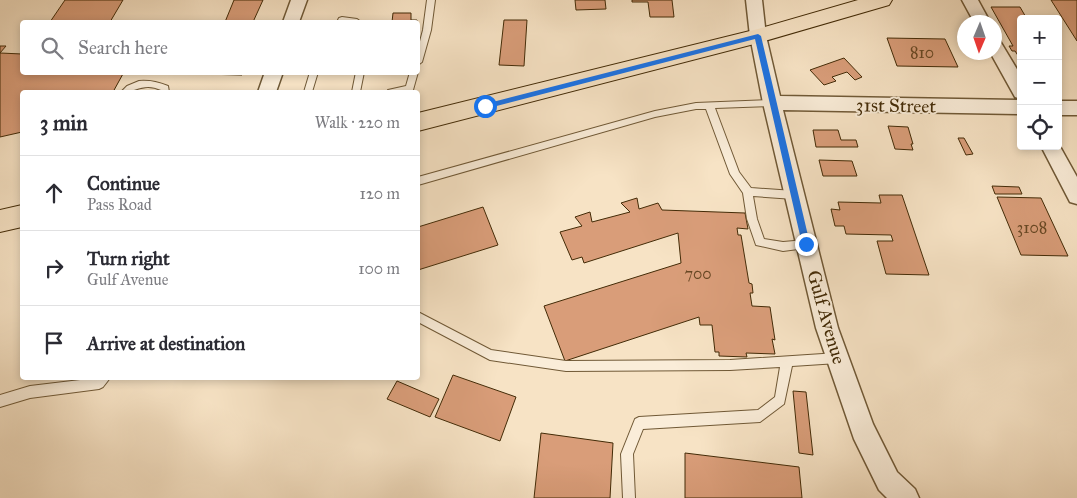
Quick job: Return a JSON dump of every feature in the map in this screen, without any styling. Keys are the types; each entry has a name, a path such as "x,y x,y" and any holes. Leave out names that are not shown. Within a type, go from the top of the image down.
{"main road":[{"path":"420,121 758,36 882,0"},
{"path":"0,221 20,216"}],"street":[{"path":"292,20 299,0"},
{"name":"Gulf Avenue","path":"754,0 758,36 772,103 827,328 863,430 897,490"},
{"path":"970,0 978,15"},
{"path":"1002,58 1017,85"},
{"path":"269,90 273,75"},
{"name":"31st Street","path":"772,103 1017,107"},
{"path":"1062,108 1077,108"},
{"path":"1052,150 1077,196"}],"lane":[{"path":"420,48 427,30 432,0"},
{"path":"309,90 313,75"},
{"path":"356,90 359,75"},
{"path":"400,90 410,88 413,75"},
{"path":"128,90 141,83 157,84 165,88 164,90"},
{"path":"420,180 655,114 709,105 772,103"},
{"path":"709,105 735,174 748,192 752,219 760,242 792,248 806,244"},
{"path":"748,192 794,194"},
{"path":"420,318 490,355 566,366 730,365 838,358"},
{"path":"629,498 627,454 640,423 760,416 780,400 786,361"},
{"path":"0,401 30,392 100,383 102,380"}],"building":[{"path":"65,0 123,0 111,20 51,20"},
{"path":"234,0 263,0 254,20 226,20"},
{"path":"575,0 605,0 606,9 576,10"},
{"path":"632,0 672,0 674,17 650,17 648,2 632,2"},
{"path":"1051,0 1077,0 1077,41 1062,15"},
{"path":"991,7 1020,7 1025,15 1017,15 1017,54 1009,46 1013,46 1002,26 1002,15 996,15"},
{"path":"393,13 411,13 411,20 392,20"},
{"path":"504,20 527,20 524,66 499,65"},
{"path":"887,38 945,39 958,67 897,66"},
{"path":"0,46 6,46 0,53"},
{"path":"0,53 20,54 20,75 122,75 114,90 20,90 20,132 0,137"},
{"path":"844,58 862,77 855,80 847,72 832,77 836,81 824,85 810,70"},
{"path":"888,126 908,127 913,150 895,149"},
{"path":"813,130 838,130 841,140 856,140 858,147 816,147"},
{"path":"958,138 964,138 973,154 966,155"},
{"path":"819,160 852,161 857,176 823,176"},
{"path":"992,186 1019,187 1022,194 995,194"},
{"path":"879,195 902,195 929,275 886,274 877,241 893,241 891,235 846,234 844,226 835,226 831,209 840,210 838,202 881,203"},
{"path":"997,197 1041,198 1068,256 1021,255"},
{"path":"637,198 639,209 658,203 662,210 745,213 748,229 737,228 738,235 741,235 749,283 752,284 753,293 750,293 752,306 770,307 775,354 746,353 747,357 719,356 719,352 715,352 712,325 700,325 699,317 565,361 544,306 681,263 678,233 584,263 582,257 572,260 560,232 582,226 575,217 590,212 592,222 630,212 621,203"},
{"path":"483,207 498,245 420,269 420,226"},
{"path":"453,375 516,397 500,441 435,417"},
{"path":"397,381 439,399 430,417 387,399"},
{"path":"793,391 806,392 813,455 799,453"},
{"path":"541,433 613,443 610,498 534,498"},
{"path":"685,453 799,467 802,498 685,498"}],"route":[{"path":"485,106 758,36 806,244"}]}
